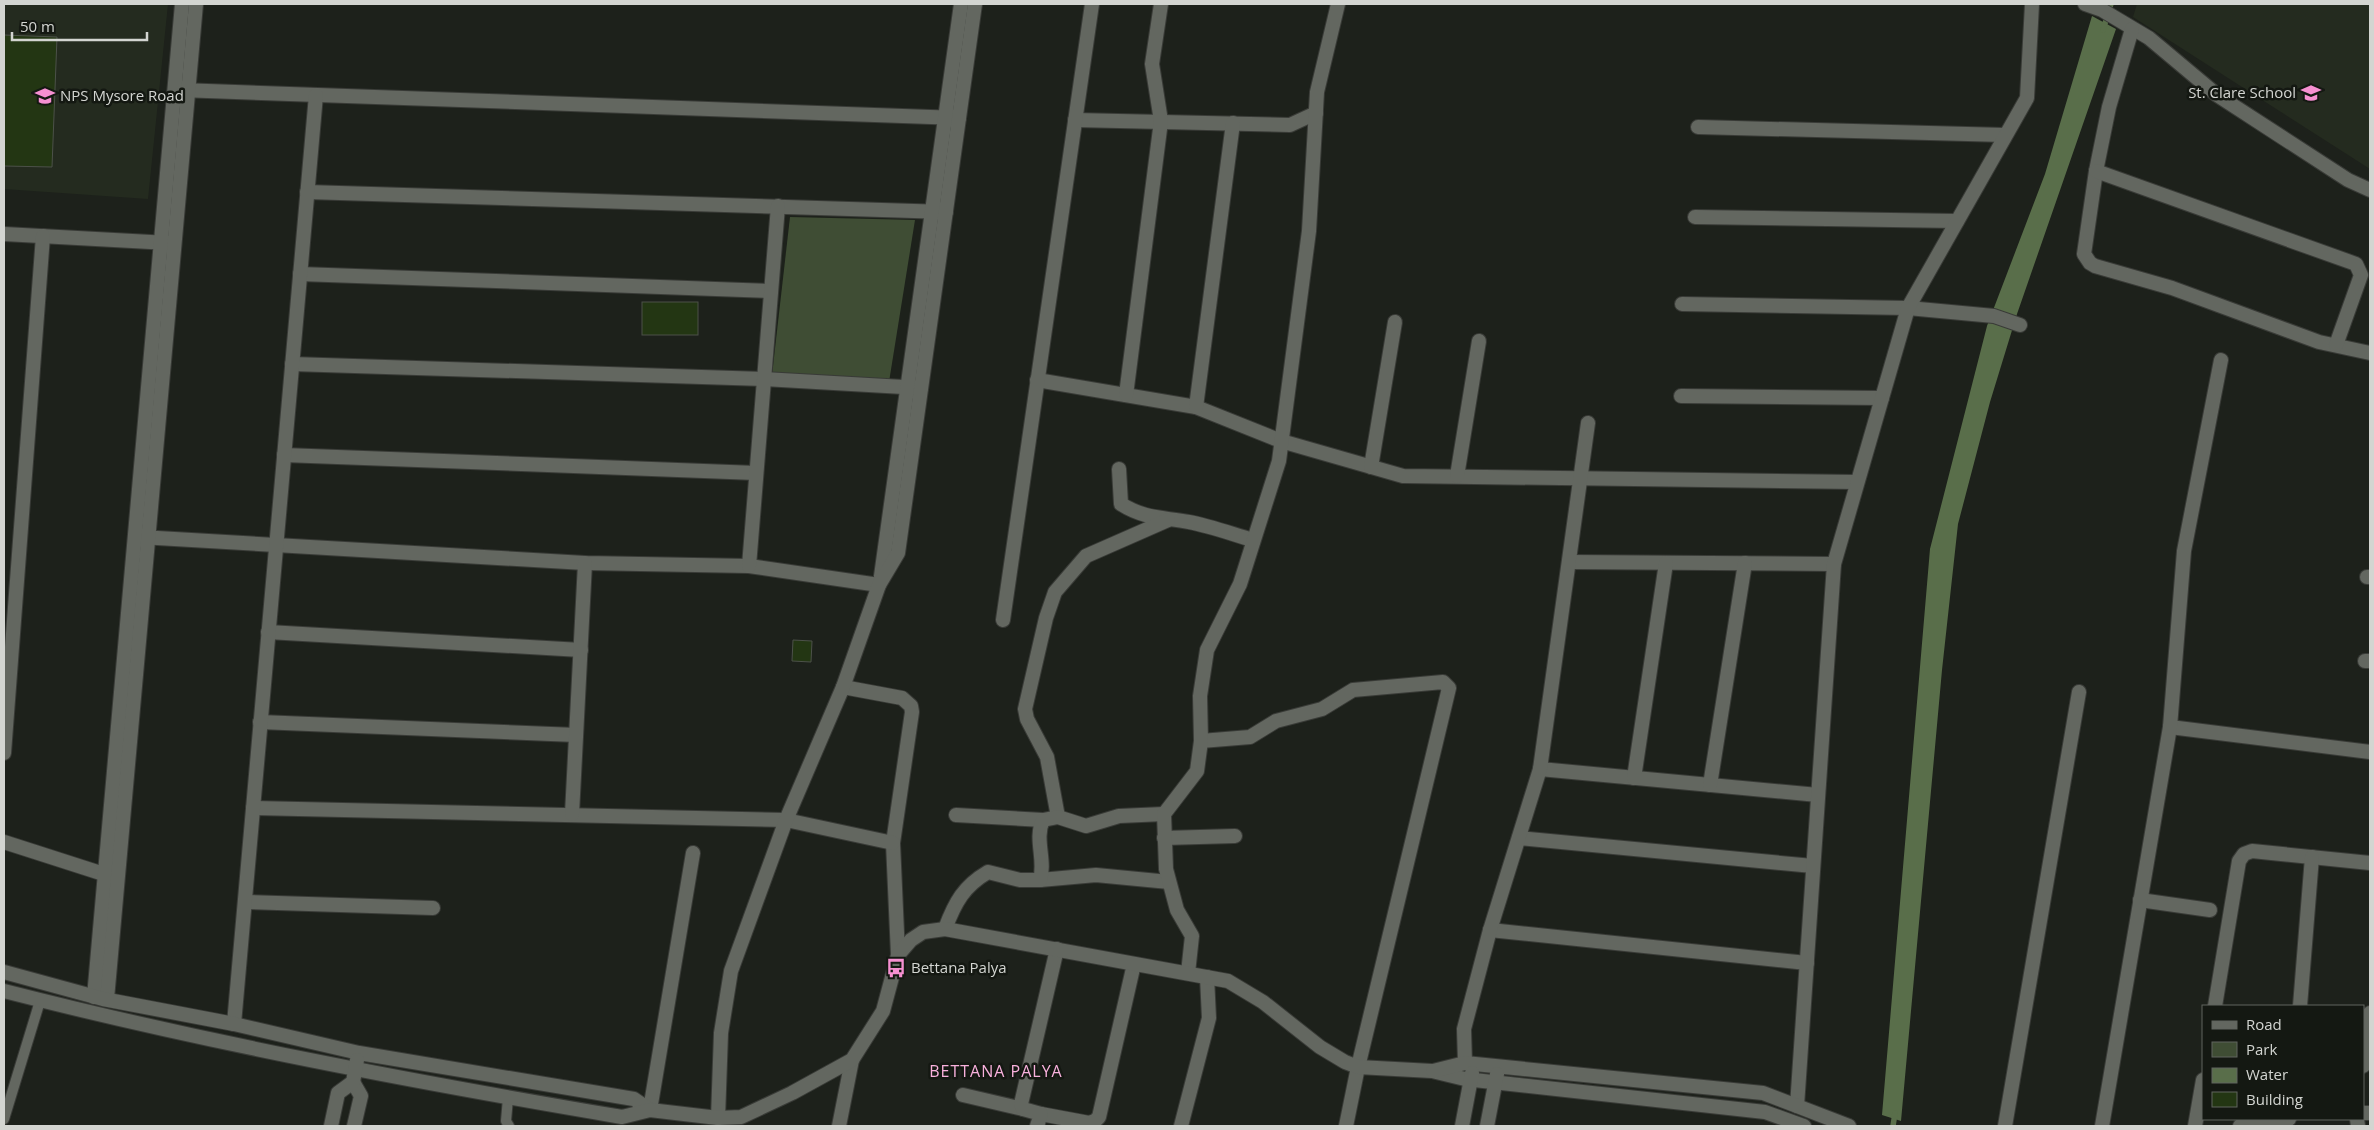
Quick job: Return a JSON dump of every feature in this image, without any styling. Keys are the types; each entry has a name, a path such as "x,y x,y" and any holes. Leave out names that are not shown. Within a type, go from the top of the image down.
{"street":[{"path":"101,998 181,90 182,4"},
{"path":"181,90 196,4"},
{"path":"718,1118 721,1033 731,971 786,820 844,687 879,584 914,388 952,118 962,4"},
{"path":"952,118 975,4"},
{"path":"1003,620 1092,4"},
{"path":"1126,395 1161,121 1152,64 1161,4"},
{"path":"1188,973 1192,936 1177,910 1166,869 1164,814 1197,771 1201,741 1200,696 1207,650 1240,584 1278,461 1290,386 1295,326 1309,232 1317,92 1338,4"},
{"path":"1797,1106 1834,564 1908,308 2027,98 2032,4"},
{"path":"2085,4 2102,10 2150,38 2217,95 2348,180 2370,190"},
{"path":"2132,29 2109,107 2096,171 2084,254 2090,263 2172,288 2319,342 2370,353"},
{"path":"181,90 952,118"},
{"path":"234,1024 316,95"},
{"path":"1075,120 1290,125 1316,113"},
{"path":"1196,407 1233,123"},
{"path":"1698,127 2005,135"},
{"path":"2096,171 2356,264 2361,275 2336,346"},
{"path":"307,192 939,212"},
{"path":"749,566 778,206"},
{"path":"1695,217 1957,220"},
{"path":"4,234 168,243"},
{"path":"4,753 43,236"},
{"path":"300,274 771,291"},
{"path":"1682,304 1908,308 1994,316 2020,325"},
{"path":"1371,467 1395,322"},
{"path":"1457,476 1479,341"},
{"path":"2102,1126 2170,727 2184,551 2221,360"},
{"path":"292,364 764,380 914,388"},
{"path":"1037,380 1196,407 1281,441 1403,476 1857,482"},
{"path":"879,584 898,552 914,388"},
{"path":"1681,396 1882,398"},
{"path":"1462,1126 1471,1080 1464,1029 1490,930 1540,769 1588,423"},
{"path":"284,454 756,473"},
{"path":"1119,469 1121,504 1133,512 1151,518 1189,522 1253,540"},
{"path":"1058,817 1045,752 1027,719 1025,709 1046,618 1055,592 1086,556 1168,520"},
{"path":"142,537 585,563 749,566 879,584"},
{"path":"1569,562 1834,564"},
{"path":"572,814 585,563"},
{"path":"1634,778 1666,563"},
{"path":"1710,785 1745,563"},
{"path":"268,632 580,650"},
{"path":"1201,741 1250,737 1276,721 1322,709 1353,690 1443,682 1450,688 1358,1067 1346,1126"},
{"path":"839,1126 852,1060 883,1011 896,968 898,955 893,843 912,712 911,706 902,698 844,687"},
{"path":"2005,1126 2080,692"},
{"path":"260,722 576,735"},
{"path":"2170,727 2370,752"},
{"path":"1540,769 1818,795"},
{"path":"253,808 786,820 893,843"},
{"path":"956,815 1042,820 1058,817 1086,826 1119,816 1164,814"},
{"path":"1040,880 1043,871 1038,830 1042,820"},
{"path":"1164,838 1235,836"},
{"path":"1519,838 1813,866"},
{"path":"4,842 111,877"},
{"path":"2215,1005 2239,862 2244,854 2252,852 2370,862"},
{"path":"650,1110 693,853"},
{"path":"2300,1005 2312,857"},
{"path":"945,929 952,910 971,882 988,872 1020,880 1091,875 1169,882"},
{"path":"2140,900 2210,910"},
{"path":"245,902 433,908"},
{"path":"898,955 911,940 923,932 945,929 1188,973 1228,981 1263,1002 1320,1047 1358,1067 1432,1071 1471,1080 1495,1083 1765,1112 1804,1126"},
{"path":"1490,930 1807,963"},
{"path":"1022,1109 1021,1104 1057,949"},
{"path":"963,1095 1022,1109 1039,1120 1095,1122 1099,1117 1134,964"},
{"path":"4,972 101,998 234,1024 359,1053 634,1099 650,1110"},
{"path":"1181,1126 1209,1018 1207,977"},
{"path":"4,991 84,1012 354,1075 622,1117 650,1110 718,1118 741,1117 852,1060"},
{"path":"2364,1058 2370,1013"},
{"path":"331,1126 338,1093 354,1075 359,1053"},
{"path":"1432,1071 1470,1063 1763,1093 1849,1126"},
{"path":"1487,1126 1498,1066"},
{"path":"354,1075 361,1096 354,1126"},
{"path":"2195,1126 2202,1086"},
{"path":"1765,1112 1770,1095"},
{"path":"2240,1126 2281,1120"}],"lane":[{"path":"4,1119 40,1001"},
{"path":"508,1098 506,1121 509,1126"}],"shaded area":[{"path":"4,4 168,4 148,199 4,189"},
{"name":"St. Clare School","path":"2137,4 2370,4 2370,169 2133,17"}],"green space":[{"path":"790,217 915,220 889,382 772,375"}],"water":[{"path":"2092,16 2116,29 2017,314 1990,402 1958,524 1942,670 1901,1121 1882,1115 1930,549 1987,326 2045,174"}],"building":[{"path":"4,35 57,37 52,167 4,166"},
{"path":"642,302 698,302 698,335 642,335"},
{"path":"793,640 812,641 811,662 792,661"}],"waterway":[{"path":"2103,30 2111,4"},
{"path":"1893,1126 1895,1113"}],"place":[{"name":"St. Clare School","path":"2311,93"},
{"name":"NPS Mysore Road","path":"45,96"},
{"name":"Bettana Palya","path":"896,968"}],"district":[{"name":"BETTANA PALYA","path":"996,1071"}]}
